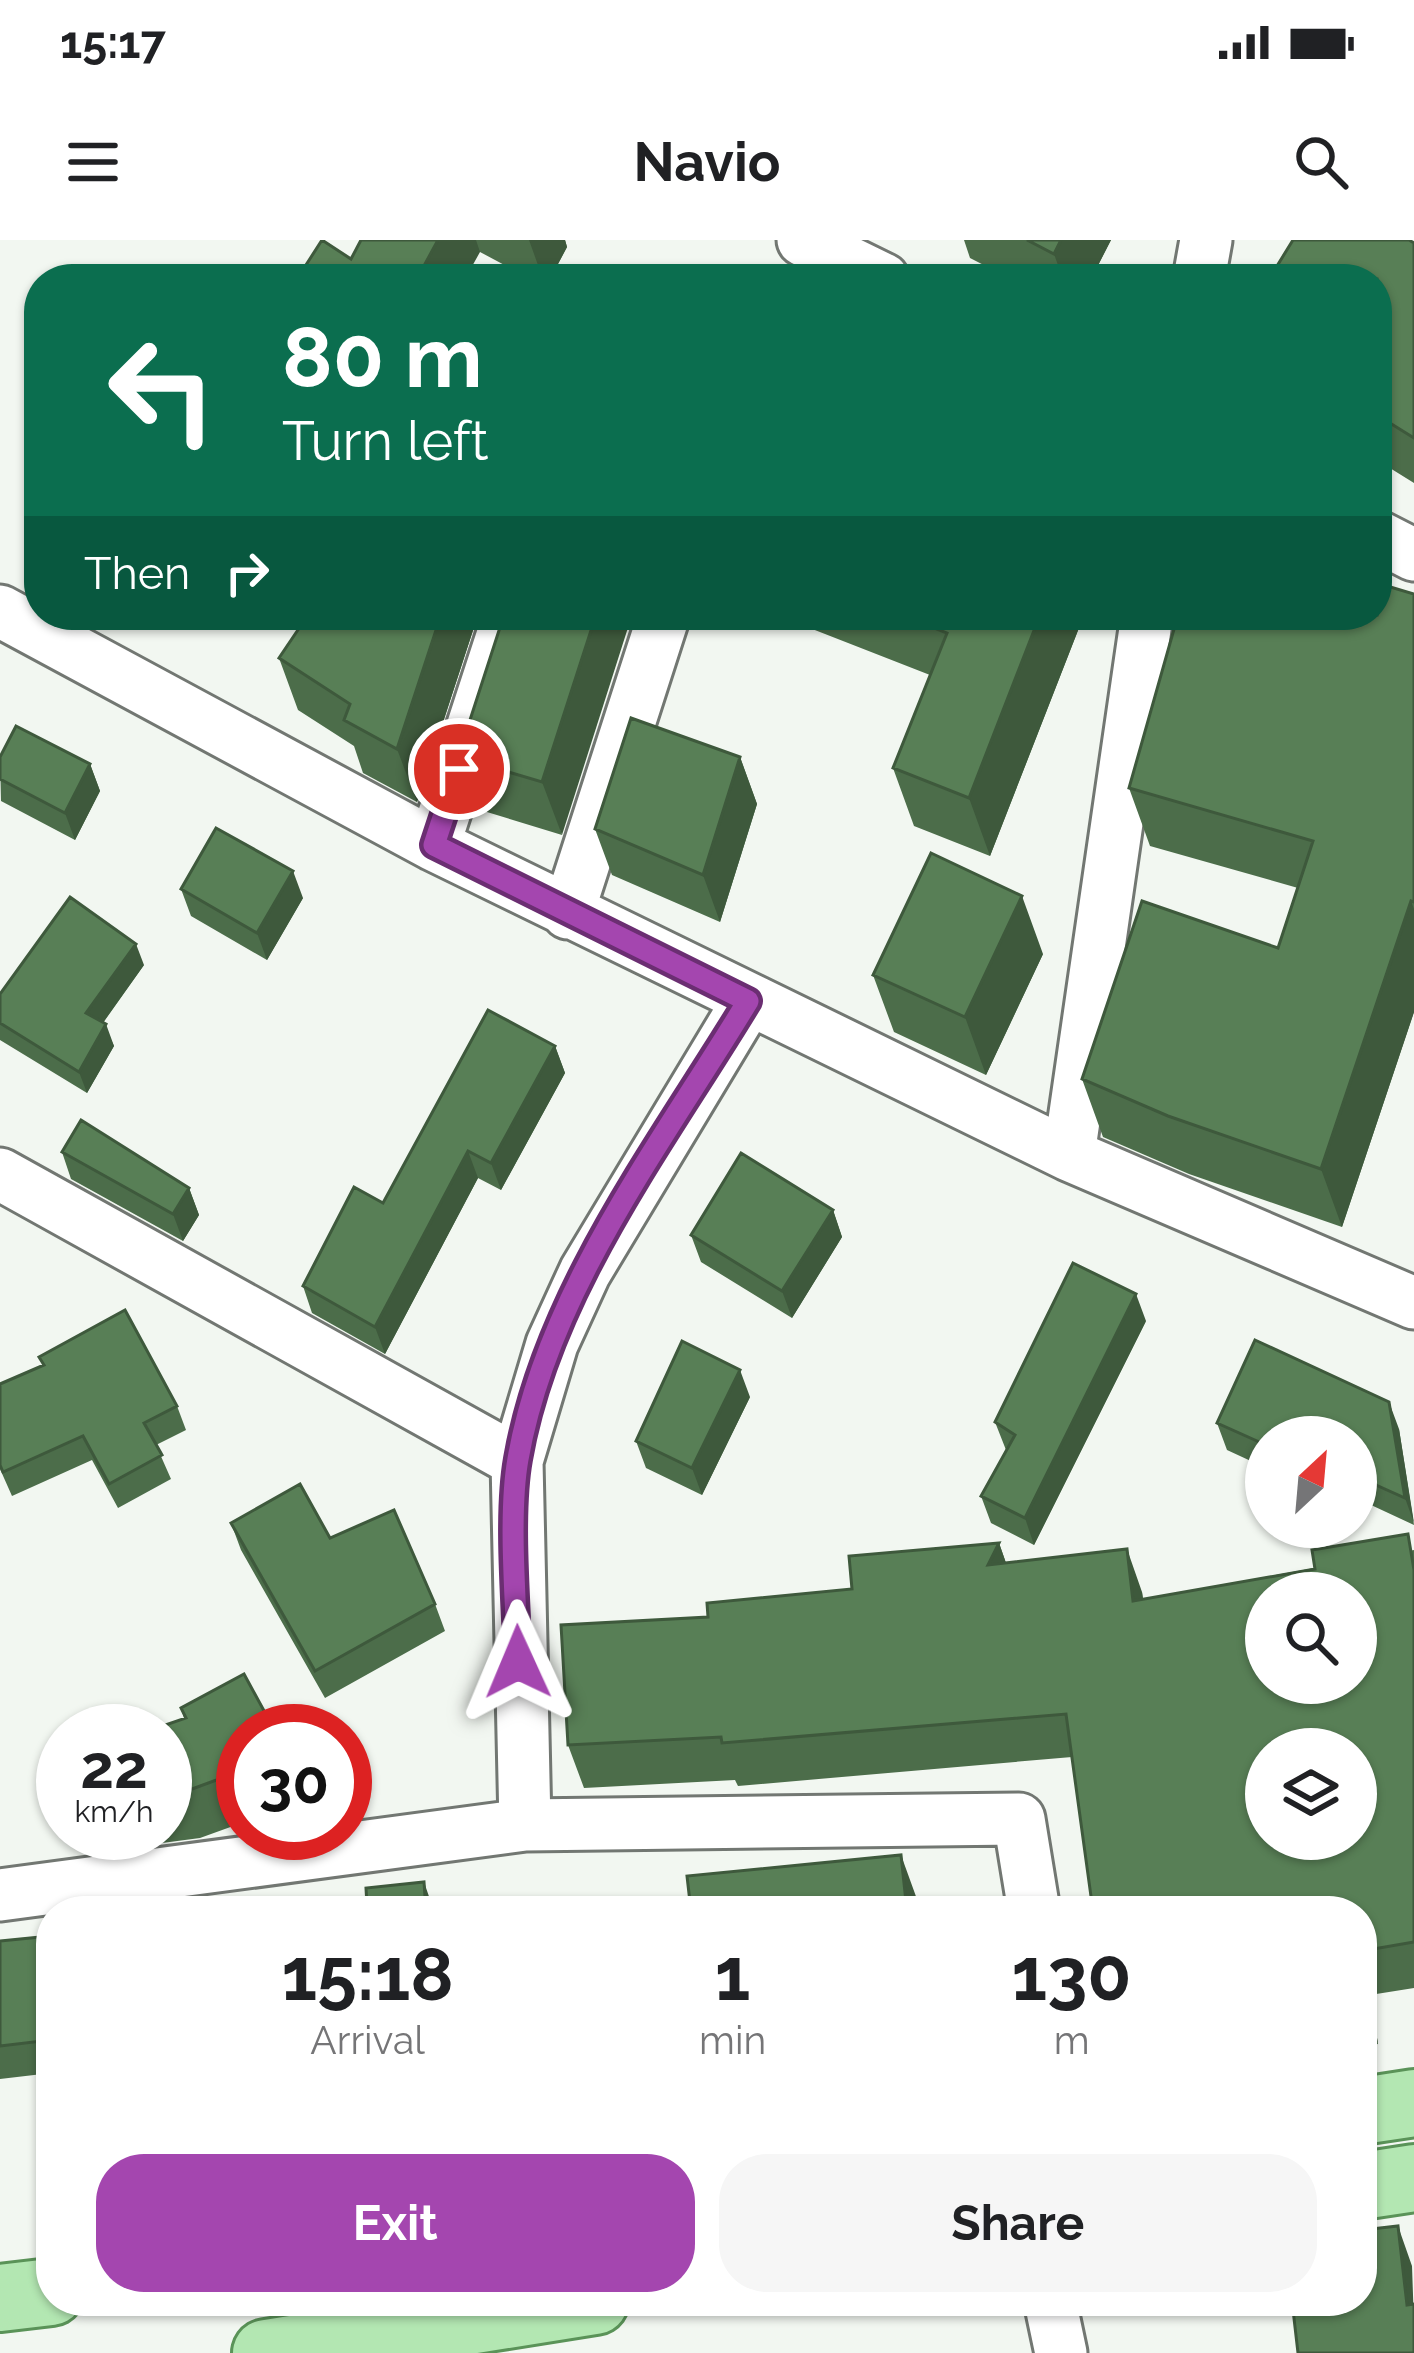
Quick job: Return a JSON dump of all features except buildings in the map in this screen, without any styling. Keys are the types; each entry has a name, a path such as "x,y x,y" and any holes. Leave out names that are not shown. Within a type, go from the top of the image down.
{"main road":[{"path":"1377,2109 1414,2103"},
{"path":"1377,2184 1414,2178"},
{"path":"0,2298 36,2294"},
{"path":"266,2353 500,2316"}],"street":[{"path":"803,240 852,264"},
{"path":"35,630 434,845 748,1001 1069,1155 1414,1303"},
{"path":"434,845 504,630"},
{"path":"568,913 659,630"},
{"path":"1069,1155 1146,630"},
{"path":"525,1825 517,1461 552,1344 585,1272 748,1001"},
{"path":"0,1174 517,1461"},
{"path":"0,1894 525,1825 1019,1819 1032,1896"},
{"path":"1053,2316 1061,2353"}],"route":[{"path":"459,769 434,845 748,1001 585,1272 552,1344 517,1461 518,1662"}]}
